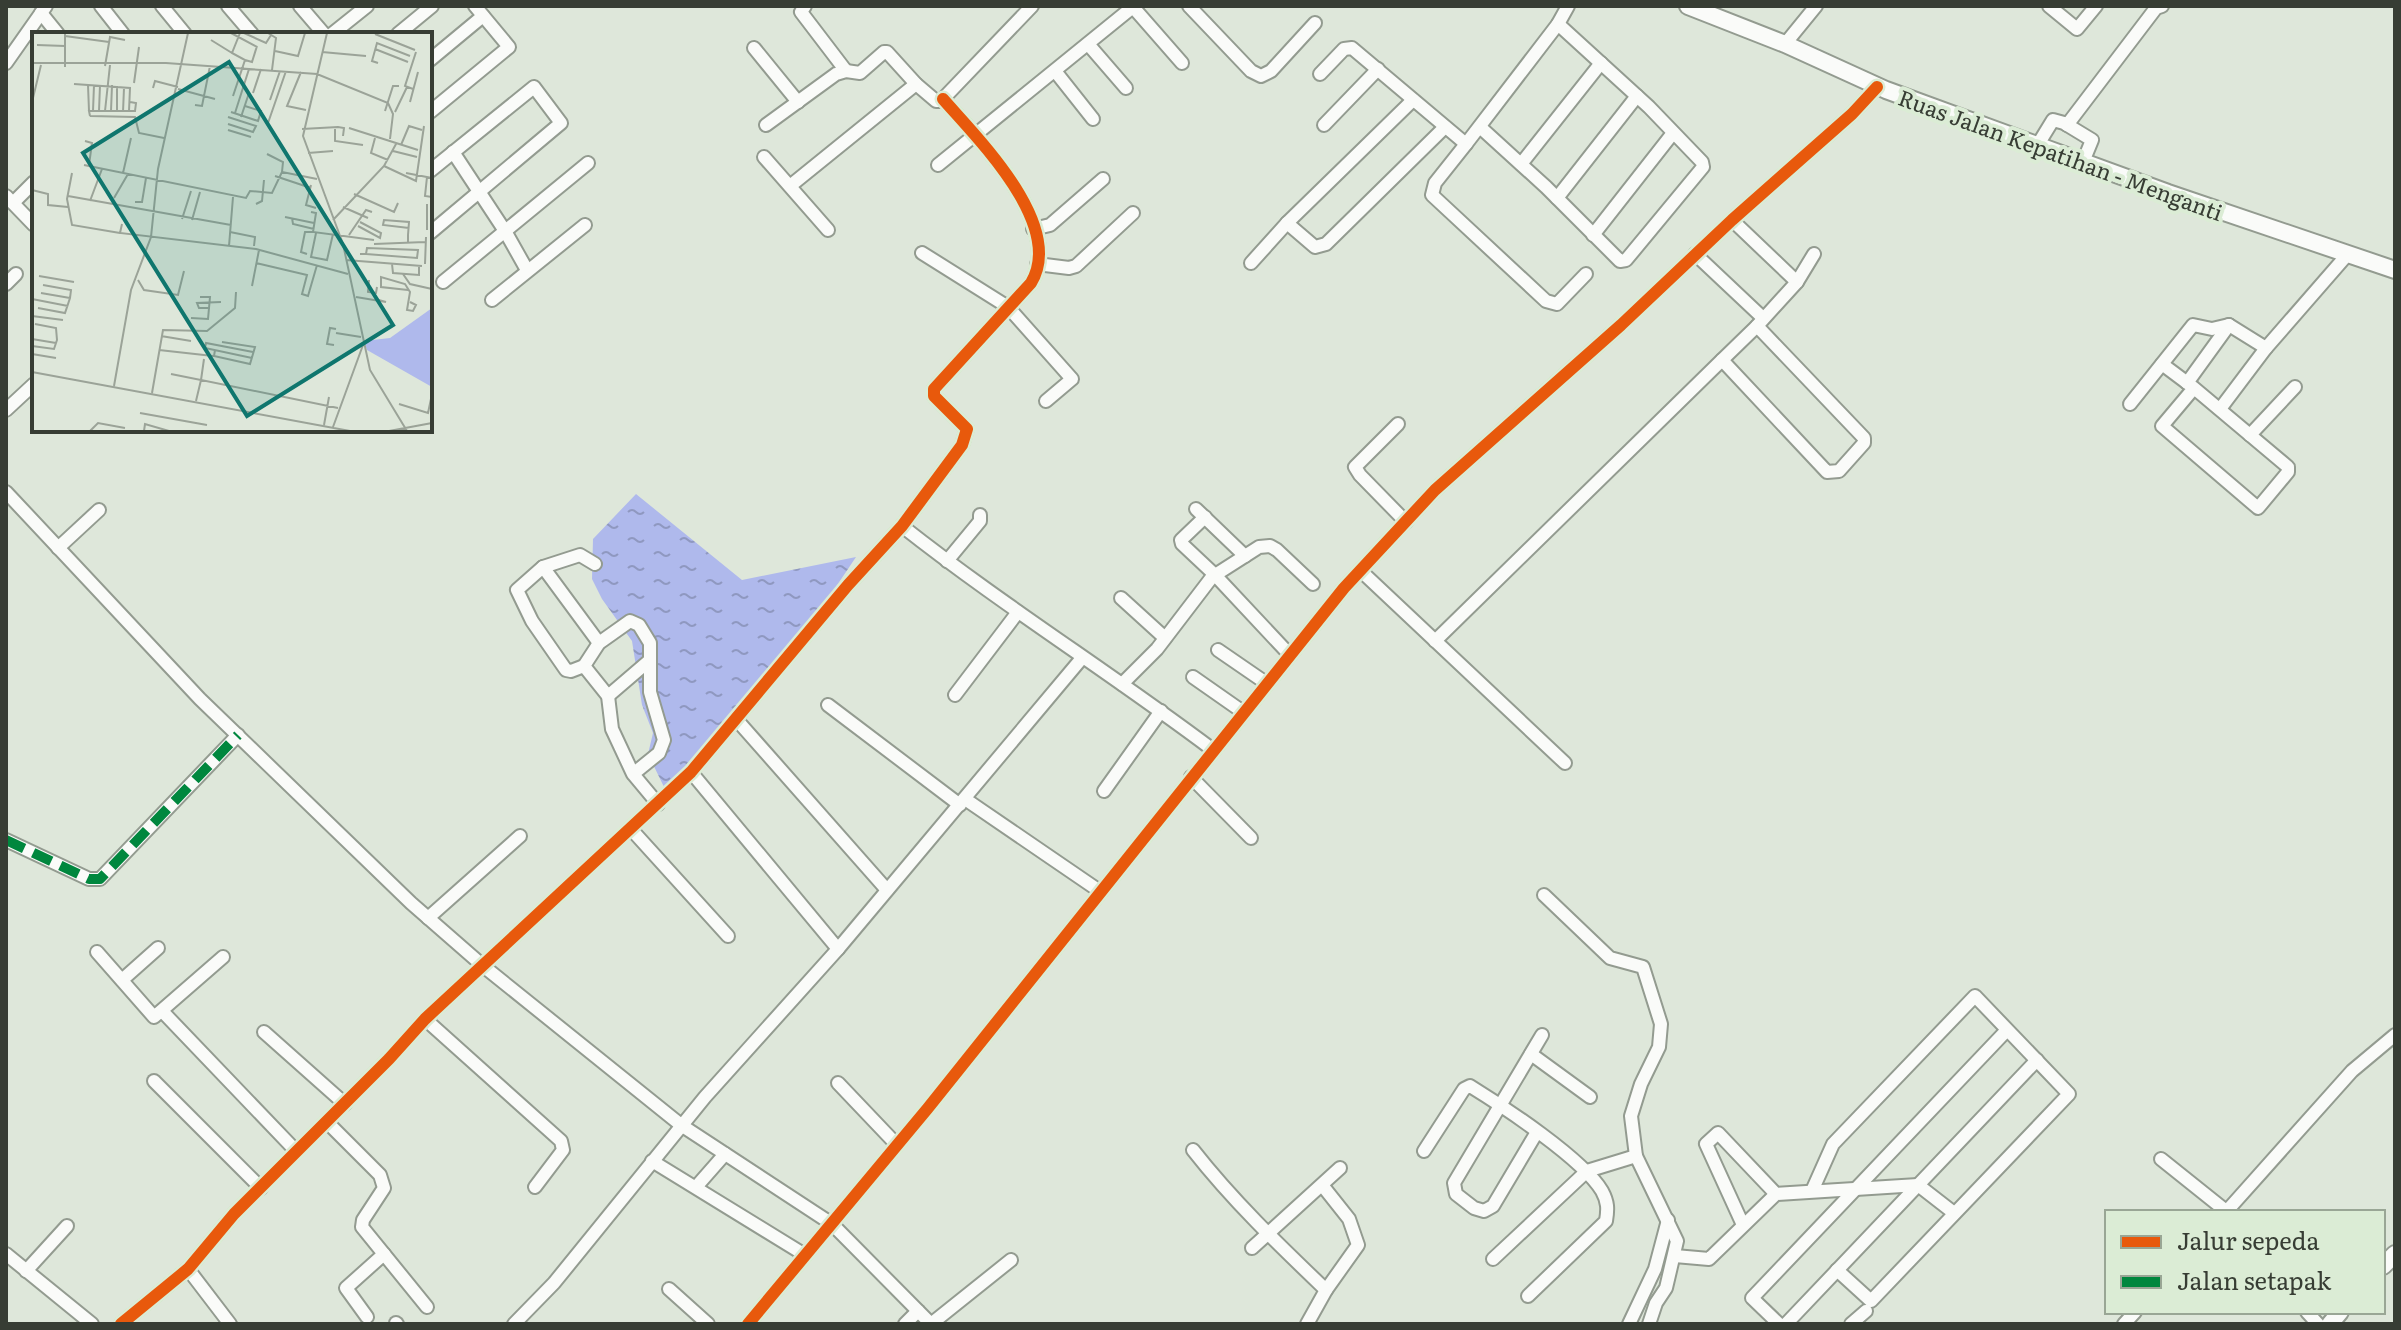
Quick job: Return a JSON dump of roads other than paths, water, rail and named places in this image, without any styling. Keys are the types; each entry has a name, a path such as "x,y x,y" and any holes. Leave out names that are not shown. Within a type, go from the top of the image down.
{"main road":[{"name":"Ruas Jalan Kepatihan - Menganti","path":"1688,6 1785,44 1877,87 2395,270"}],"street":[{"path":"101,6 121,32"},
{"path":"162,6 183,32"},
{"path":"228,6 250,32"},
{"path":"334,32 367,6"},
{"path":"400,32 432,6"},
{"path":"805,6 801,12 846,71"},
{"path":"766,125 836,74 846,71 860,73 887,52 936,101 943,99 1032,6"},
{"path":"938,165 1134,6 1182,63"},
{"path":"1189,6 1243,62 1261,76 1271,71 1315,23"},
{"path":"1568,6 1558,24 1435,183 1432,195 1546,301 1557,304 1586,274"},
{"path":"1785,44 1816,6"},
{"path":"2049,6 2077,29 2096,6"},
{"path":"303,7 322,32"},
{"path":"2067,125 2158,7"},
{"path":"7,60 44,9 57,32"},
{"path":"432,58 479,11 509,47 432,110"},
{"path":"1480,127 1557,198 1615,258 1626,260 1703,167 1702,162 1637,96 1558,24"},
{"path":"1088,44 1126,88"},
{"path":"1320,74 1349,46 1466,144"},
{"path":"754,48 798,102"},
{"path":"1521,164 1601,63"},
{"path":"1324,125 1378,69"},
{"path":"1055,71 1093,119"},
{"path":"790,186 916,84"},
{"path":"432,166 534,87 561,123 432,231"},
{"path":"748,1324 897,1145 1289,654 1361,571 1435,490 1621,325 1732,220 1852,114 1877,87"},
{"path":"1557,198 1637,96"},
{"path":"121,1324 188,1269 234,1214 425,1019 691,772 848,585 902,526 966,439 967,429 934,396 934,389 1031,283 1035,276 1038,250 1029,212 1010,176 943,99"},
{"path":"1251,263 1287,223 1413,100"},
{"path":"2037,146 2053,120 2092,140 2083,162"},
{"path":"1287,223 1315,247 1326,244 1445,127"},
{"path":"1593,235 1673,133"},
{"path":"453,152 527,270"},
{"path":"764,157 828,230"},
{"path":"443,282 588,163"},
{"path":"1033,229 1050,225 1103,179"},
{"path":"32,183 9,199 32,223"},
{"path":"1037,264 1076,266 1133,213"},
{"path":"1732,220 1797,282"},
{"path":"492,300 585,225"},
{"path":"922,253 1008,307 1072,379 1046,401"},
{"path":"1695,254 1864,438 1864,443 1839,471 1827,472 1722,360"},
{"path":"1435,641 1760,322 1797,282 1814,254"},
{"path":"2220,409 2266,348 2347,255"},
{"path":"2130,404 2193,325 2212,329 2229,325 2266,348"},
{"path":"2162,364 2191,385 2289,469 2258,508 2162,426 2191,385 2229,325"},
{"path":"6,410 32,386"},
{"path":"2250,435 2295,387"},
{"path":"1398,424 1355,467 1406,522"},
{"path":"6,492 238,735 428,918 681,1125 832,1224 931,1324 1011,1260"},
{"path":"58,548 99,510"},
{"path":"1245,556 1200,513 1181,540 1289,654"},
{"path":"947,561 980,521 980,515"},
{"path":"902,526 1213,750"},
{"path":"1122,684 1165,638 1215,575 1263,545 1277,550 1313,584"},
{"path":"595,564 580,555 543,567 520,585 517,593 566,670 584,666 599,643 630,621 646,633 650,643 650,692 664,740 659,753 633,774"},
{"path":"543,567 599,643"},
{"path":"1361,571 1565,763"},
{"path":"1121,598 1165,638"},
{"path":"955,695 1018,612"},
{"path":"1218,650 1266,683"},
{"path":"514,1324 554,1283 681,1125 838,949 1082,658"},
{"path":"608,696 650,660"},
{"path":"584,666 608,696 612,729 633,774 658,804"},
{"path":"1193,677 1243,712"},
{"path":"828,705 962,802 1101,892"},
{"path":"1104,791 1161,711"},
{"path":"736,719 887,890"},
{"path":"6,840 89,879 100,879 238,735"},
{"path":"691,772 838,949"},
{"path":"1191,777 1251,838"},
{"path":"631,829 728,936"},
{"path":"428,918 520,836"},
{"path":"1544,895 1610,958 1643,967 1661,1024 1659,1047 1641,1084 1631,1116 1636,1156 1677,1241 1666,1288 1656,1303 1649,1324"},
{"path":"122,980 158,948"},
{"path":"97,952 154,1017 223,957"},
{"path":"1812,1191 1833,1144 1975,996 2069,1094 1871,1301 1837,1270"},
{"path":"162,1011 296,1151"},
{"path":"425,1019 561,1141 563,1150 535,1187"},
{"path":"1779,1324 1752,1298 2007,1030"},
{"path":"264,1032 345,1104"},
{"path":"1537,1132 1493,1206 1484,1211 1456,1194 1454,1183 1542,1035"},
{"path":"2228,1210 2352,1071 2395,1035"},
{"path":"1531,1054 1590,1097"},
{"path":"1786,1324 2037,1060"},
{"path":"154,1081 261,1188"},
{"path":"838,1083 897,1145"},
{"path":"1424,1151 1464,1089 1470,1086 1501,1105 1587,1171 1606,1200 1609,1208 1606,1221 1528,1296"},
{"path":"327,1122 380,1175 384,1188 363,1220 362,1227 427,1307"},
{"path":"1743,1225 1706,1144 1718,1133 1776,1194"},
{"path":"1193,1150 1268,1234 1326,1290"},
{"path":"696,1187 725,1154"},
{"path":"1493,1259 1587,1171 1636,1156"},
{"path":"2161,1159 2224,1210"},
{"path":"652,1161 805,1255"},
{"path":"1252,1248 1340,1168"},
{"path":"1307,1324 1326,1290 1358,1245 1349,1219 1322,1185"},
{"path":"1675,1256 1709,1259 1776,1194 1918,1185 1954,1213"},
{"path":"1629,1324 1655,1269 1668,1220"},
{"path":"26,1271 67,1226"},
{"path":"6,1254 92,1324"},
{"path":"367,1317 346,1288 384,1254"},
{"path":"188,1269 230,1324"},
{"path":"669,1289 708,1324"},
{"path":"1639,1298 1656,1303"},
{"path":"905,1324 918,1311"},
{"path":"1851,1324 1866,1311"}],"water":[{"path":"636,494 742,580 856,557 797,645 704,757 664,787 648,754 653,733 642,705 632,641 602,599 592,579 593,539"}]}
